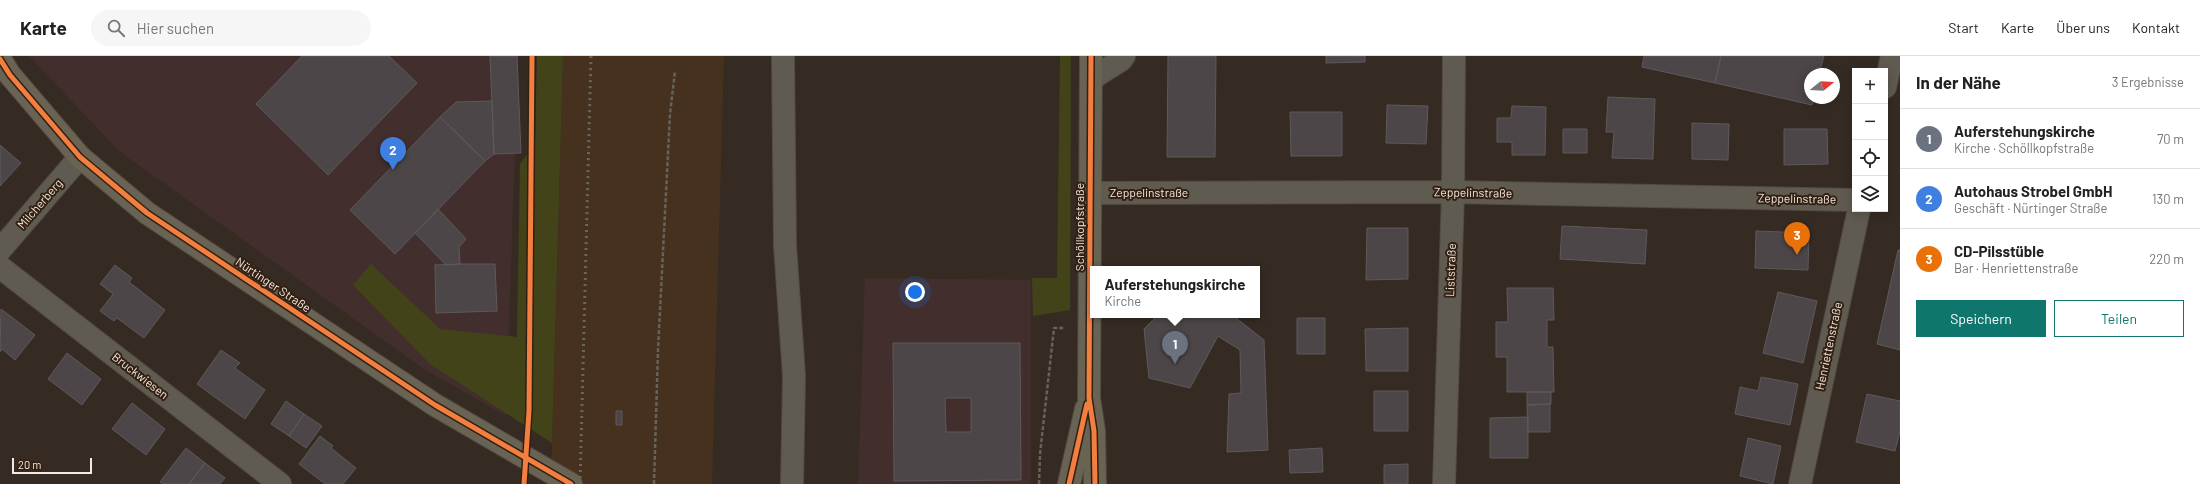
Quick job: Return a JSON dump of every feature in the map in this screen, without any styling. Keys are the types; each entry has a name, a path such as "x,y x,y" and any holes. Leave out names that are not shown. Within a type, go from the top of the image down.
{"main road":[{"name":"Schöllkopfstraße","path":"1091,56 1089,398 1094,431 1095,484"},
{"name":"Nürtinger Straße","path":"0,58 10,74 80,157 148,213 435,405 570,484"},
{"name":"Schöllkopfstraße","path":"1069,484 1089,398"}],"street":[{"path":"783,56 785,245 794,376 792,484"},
{"path":"1091,79 1121,60 1124,56"},
{"name":"Liststraße","path":"1444,484 1453,192 1454,56"},
{"path":"1888,74 1892,56"},
{"name":"Milcherberg","path":"0,250 80,157"},
{"name":"Zeppelinstraße","path":"1090,193 1453,192 1852,200"},
{"name":"Henriettenstraße","path":"1800,484 1858,212"},
{"name":"Bruckwiesen","path":"0,267 280,484"}],"path":[{"path":"654,484 658,350 670,114 674,71"},
{"path":"1039,484 1040,454 1054,328 1090,328"}],"shaded area":[{"path":"29,56 518,56 506,416 424,369 119,151"},
{"path":"537,56 563,56 552,443 430,364 353,285 371,264 440,329 517,337 520,164 535,143"},
{"path":"563,56 724,56 712,484 551,484"},
{"path":"1060,56 1071,56 1070,310 1033,316 1032,278 1057,278"},
{"path":"865,278 1031,280 1031,484 858,484"}],"building":[{"path":"302,56 389,56 417,83 328,175 256,104"},
{"path":"490,56 517,56 521,153 494,154"},
{"path":"1168,56 1216,56 1215,157 1167,157"},
{"path":"1326,56 1365,56 1365,62 1326,63"},
{"path":"1644,56 1721,56 1715,83 1642,67"},
{"path":"1721,56 1824,56 1821,68 1804,68 1804,103 1715,83"},
{"path":"1608,97 1655,99 1653,159 1612,158 1614,132 1606,132"},
{"path":"492,101 494,154 485,161 440,117 456,102"},
{"path":"1387,105 1428,106 1426,144 1386,143"},
{"path":"1512,106 1546,107 1545,155 1512,155 1512,142 1497,142 1497,118 1511,118"},
{"path":"1290,112 1342,112 1342,156 1291,156"},
{"path":"440,117 485,161 395,254 350,210"},
{"path":"1692,123 1729,124 1728,160 1692,159"},
{"path":"1563,129 1587,129 1587,153 1563,153"},
{"path":"1784,129 1827,129 1828,164 1784,165"},
{"path":"0,145 21,163 0,186"},
{"path":"438,209 466,239 459,247 460,264 446,265 415,233"},
{"path":"1562,226 1647,230 1645,264 1560,259"},
{"path":"1367,228 1408,228 1408,279 1366,280"},
{"path":"1756,231 1809,233 1808,270 1755,268"},
{"path":"1898,250 1900,250 1900,350 1877,344"},
{"path":"495,264 497,311 436,313 435,265"},
{"path":"115,265 132,278 129,282 165,310 144,338 117,318 114,321 100,311 113,294 100,284"},
{"path":"1507,288 1553,288 1554,320 1547,320 1547,347 1553,347 1554,392 1507,392 1507,357 1496,357 1496,322 1508,322"},
{"path":"1778,292 1817,301 1803,363 1763,353"},
{"path":"1,309 35,335 15,360 2,349 0,352"},
{"path":"1155,318 1236,318 1264,340 1268,450 1227,452 1229,394 1241,393 1240,350 1218,336 1190,388 1149,378 1144,329"},
{"path":"1297,318 1325,318 1325,354 1297,354"},
{"path":"1408,328 1408,371 1366,371 1365,329"},
{"path":"893,343 1020,343 1021,480 894,481","holes":["945,398 971,398 971,432 946,432"]},
{"path":"221,350 240,363 235,368 265,390 245,419 197,384"},
{"path":"67,353 101,379 82,405 48,379"},
{"path":"1761,377 1798,384 1790,425 1735,414 1740,387 1758,391"},
{"path":"1374,391 1408,391 1408,431 1374,431"},
{"path":"1527,392 1551,392 1551,404 1527,405"},
{"path":"1867,394 1900,401 1900,431 1895,451 1856,442"},
{"path":"286,401 304,414 289,436 271,424"},
{"path":"132,403 165,429 146,455 112,429"},
{"path":"1550,404 1550,432 1528,432 1527,405"},
{"path":"616,411 622,411 622,425 616,425"},
{"path":"304,414 322,426 306,448 289,436"},
{"path":"1528,417 1528,458 1490,458 1490,418"},
{"path":"320,436 333,446 331,448 356,468 343,484 325,484 299,464"},
{"path":"1748,438 1781,446 1773,484 1740,476"},
{"path":"186,448 205,463 189,484 163,484 160,482"},
{"path":"1322,448 1323,472 1290,473 1289,450"},
{"path":"205,463 225,478 220,484 189,484"},
{"path":"1408,464 1408,484 1384,484 1384,465"}],"railway":[{"path":"580,484 591,56"}],"cycle path":[{"path":"524,484 529,411 532,56"},
{"path":"1091,56 1089,398 1094,431 1095,484"},
{"path":"0,59 10,75 80,157 147,213 435,405 571,484"},
{"path":"1069,484 1087,404"}],"place":[{"name":"Autohaus Strobel GmbH","path":"393,170"},
{"name":"CD-Pilsstüble","path":"1797,255"},
{"name":"Auferstehungskirche","path":"1175,364"}]}
